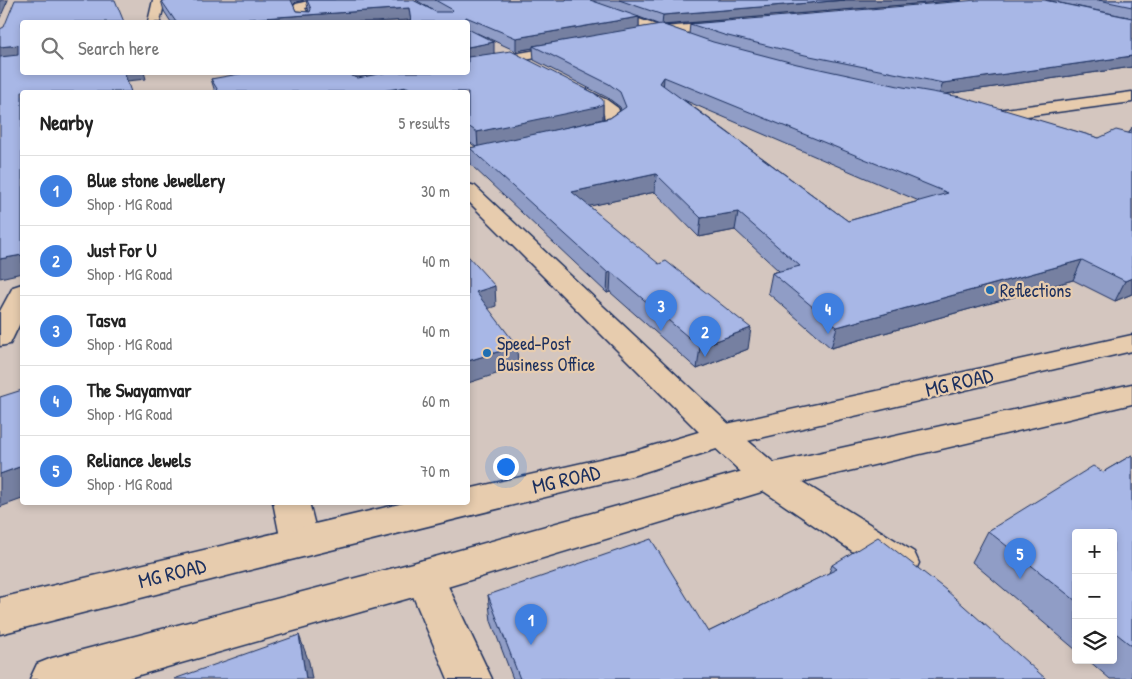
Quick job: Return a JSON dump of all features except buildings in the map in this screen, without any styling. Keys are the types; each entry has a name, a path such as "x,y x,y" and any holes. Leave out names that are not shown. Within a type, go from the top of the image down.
{"street":[{"path":"154,20 159,0"},
{"path":"305,20 300,6 329,0"},
{"path":"574,0 699,44"},
{"path":"625,38 662,31 740,24"},
{"path":"470,66 588,45"},
{"path":"490,46 537,71"},
{"path":"554,79 601,103 612,112 614,122 603,128 573,135"},
{"path":"1041,123 1000,113 1132,97"},
{"path":"470,158 525,146"},
{"path":"470,192 722,436 768,477 895,559 924,583"},
{"path":"0,338 20,296"},
{"name":"MG ROAD","path":"470,502 635,463 722,436 1132,343"},
{"path":"74,676 768,477 1132,394"},
{"path":"292,505 300,542"},
{"name":"MG ROAD","path":"0,616 457,505"},
{"path":"424,577 470,679"}],"place":[{"name":"Reflections","path":"990,290"},
{"name":"Tasva","path":"661,331"},
{"name":"The Swayamvar","path":"828,334"},
{"name":"Speed-Post Business Office","path":"487,353"},
{"name":"Just For U","path":"705,357"},
{"name":"Reliance Jewels","path":"1020,579"},
{"name":"Blue stone Jewellery","path":"531,645"}]}
